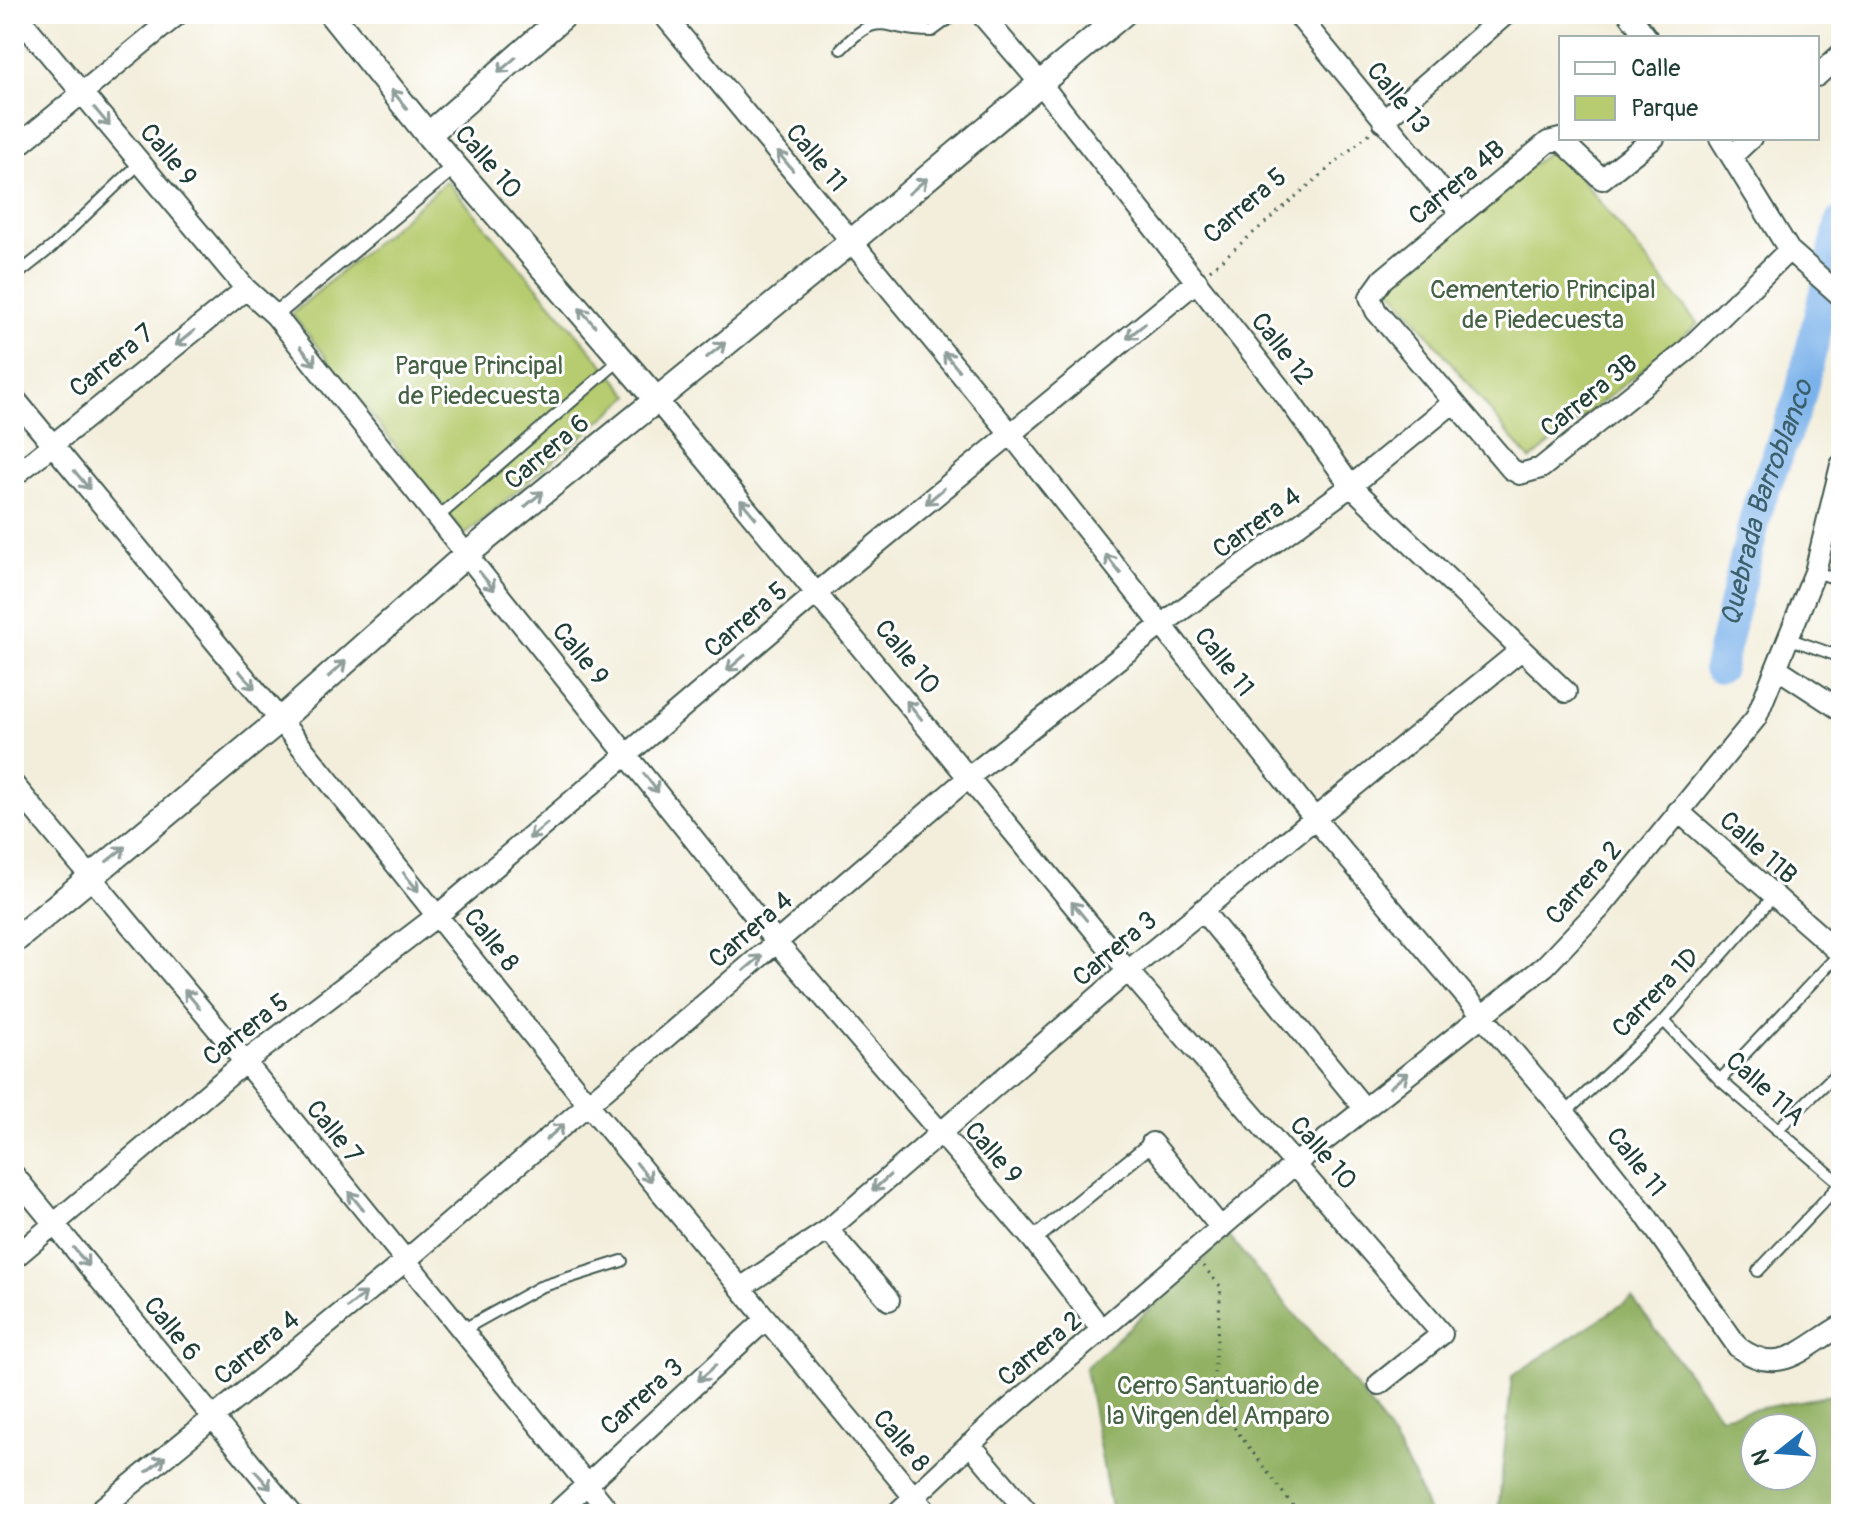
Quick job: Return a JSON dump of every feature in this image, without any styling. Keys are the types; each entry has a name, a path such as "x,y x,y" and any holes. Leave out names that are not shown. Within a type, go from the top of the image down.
{"street":[{"name":"Calle 9","path":"16,14 246,289 275,315 777,943 1033,1240 1102,1330"},
{"path":"14,149 178,14"},
{"name":"Calle 10","path":"331,14 428,135 622,357 818,592 1128,971 1442,1334 1379,1384"},
{"path":"428,135 566,14"},
{"name":"Calle 11","path":"663,14 1010,433 1315,819 1565,1113 1644,1213 1738,1347 1752,1358 1786,1360 1841,1326"},
{"name":"Calle 12","path":"981,14 1041,84 1197,281 1351,486 1566,692"},
{"name":"Carrera 6","path":"14,941 280,720 466,555 655,398 852,241 1123,14"},
{"name":"Calle 13","path":"1297,14 1461,214"},
{"path":"1383,121 1506,14"},
{"path":"1629,14 1646,36"},
{"path":"1819,74 1841,54"},
{"name":"Carrera 4B","path":"1454,402 1376,311 1370,297 1383,279 1548,142 1559,139"},
{"name":"Carrera 4B","path":"1561,140 1602,179 1652,140"},
{"path":"1721,140 1789,250 1841,296"},
{"path":"1732,156 1749,140"},
{"path":"275,315 455,166"},
{"name":"Carrera 3B","path":"1454,402 1511,469 1520,474 1541,468 1685,352 1789,250"},
{"name":"Carrera 5","path":"14,1258 245,1062 438,915 818,592 1197,281"},
{"name":"Carrera 7","path":"14,476 246,289"},
{"name":"Calle 8","path":"14,398 280,720 588,1104 928,1514"},
{"name":"Carrera 4","path":"95,1514 404,1262 969,777 1161,625 1351,486 1454,402"},
{"name":"Carrera 2","path":"896,1514 970,1444 1295,1164 1555,956 1601,907 1756,718 1815,572 1837,496 1841,465"},
{"name":"Carrera 3","path":"742,1287 828,1230 1128,971 1521,650"},
{"path":"1777,668 1841,710"},
{"name":"Calle 7","path":"14,785 245,1062 404,1262 464,1329 611,1514"},
{"name":"Calle 11B","path":"1678,811 1840,953"},
{"path":"1202,910 1364,1108"},
{"path":"1033,1240 1152,1143 1221,1228"},
{"name":"Calle 6","path":"14,1175 292,1514"},
{"path":"828,1230 889,1300"},
{"name":"Carrera 3","path":"555,1514 586,1482 765,1320"},
{"path":"970,1444 1029,1514"}],"lane":[{"path":"841,49 862,27 874,23 932,31 955,14"},
{"path":"14,277 52,247 141,162"},
{"path":"437,518 622,357"},
{"path":"1815,572 1841,580"},
{"path":"1790,639 1841,657"},
{"name":"Carrera 1D","path":"1565,1113 1664,1021 1773,897"},
{"path":"1720,1080 1744,1050 1840,953"},
{"name":"Calle 11A","path":"1664,1021 1720,1080 1841,1183"},
{"path":"1777,1130 1841,1069"},
{"path":"1758,1271 1841,1183"},
{"path":"464,1329 540,1287 622,1261"}],"path":[{"name":"Carrera 5","path":"1197,281 1383,121"},
{"path":"1193,1254 1221,1287 1212,1398 1299,1514"}],"green space":[{"name":"Cementerio Principal de Piedecuesta","path":"1555,146 1698,324 1530,460 1388,285"},
{"name":"Parque Principal de Piedecuesta","path":"447,181 630,396 465,535 292,314"},
{"name":"Cerro Santuario de la Virgen del Amparo","path":"1229,1236 1368,1403 1413,1476 1428,1514 1112,1514 1085,1368"},
{"path":"1632,1298 1720,1416 1739,1412 1739,1492 1819,1492 1819,1412 1741,1412 1841,1393 1841,1514 1498,1514 1512,1376"}],"waterway":[{"name":"Quebrada Barroblanco","path":"1832,261 1841,222"},
{"name":"Quebrada Barroblanco","path":"1719,668 1759,503 1800,396 1825,293"}]}
